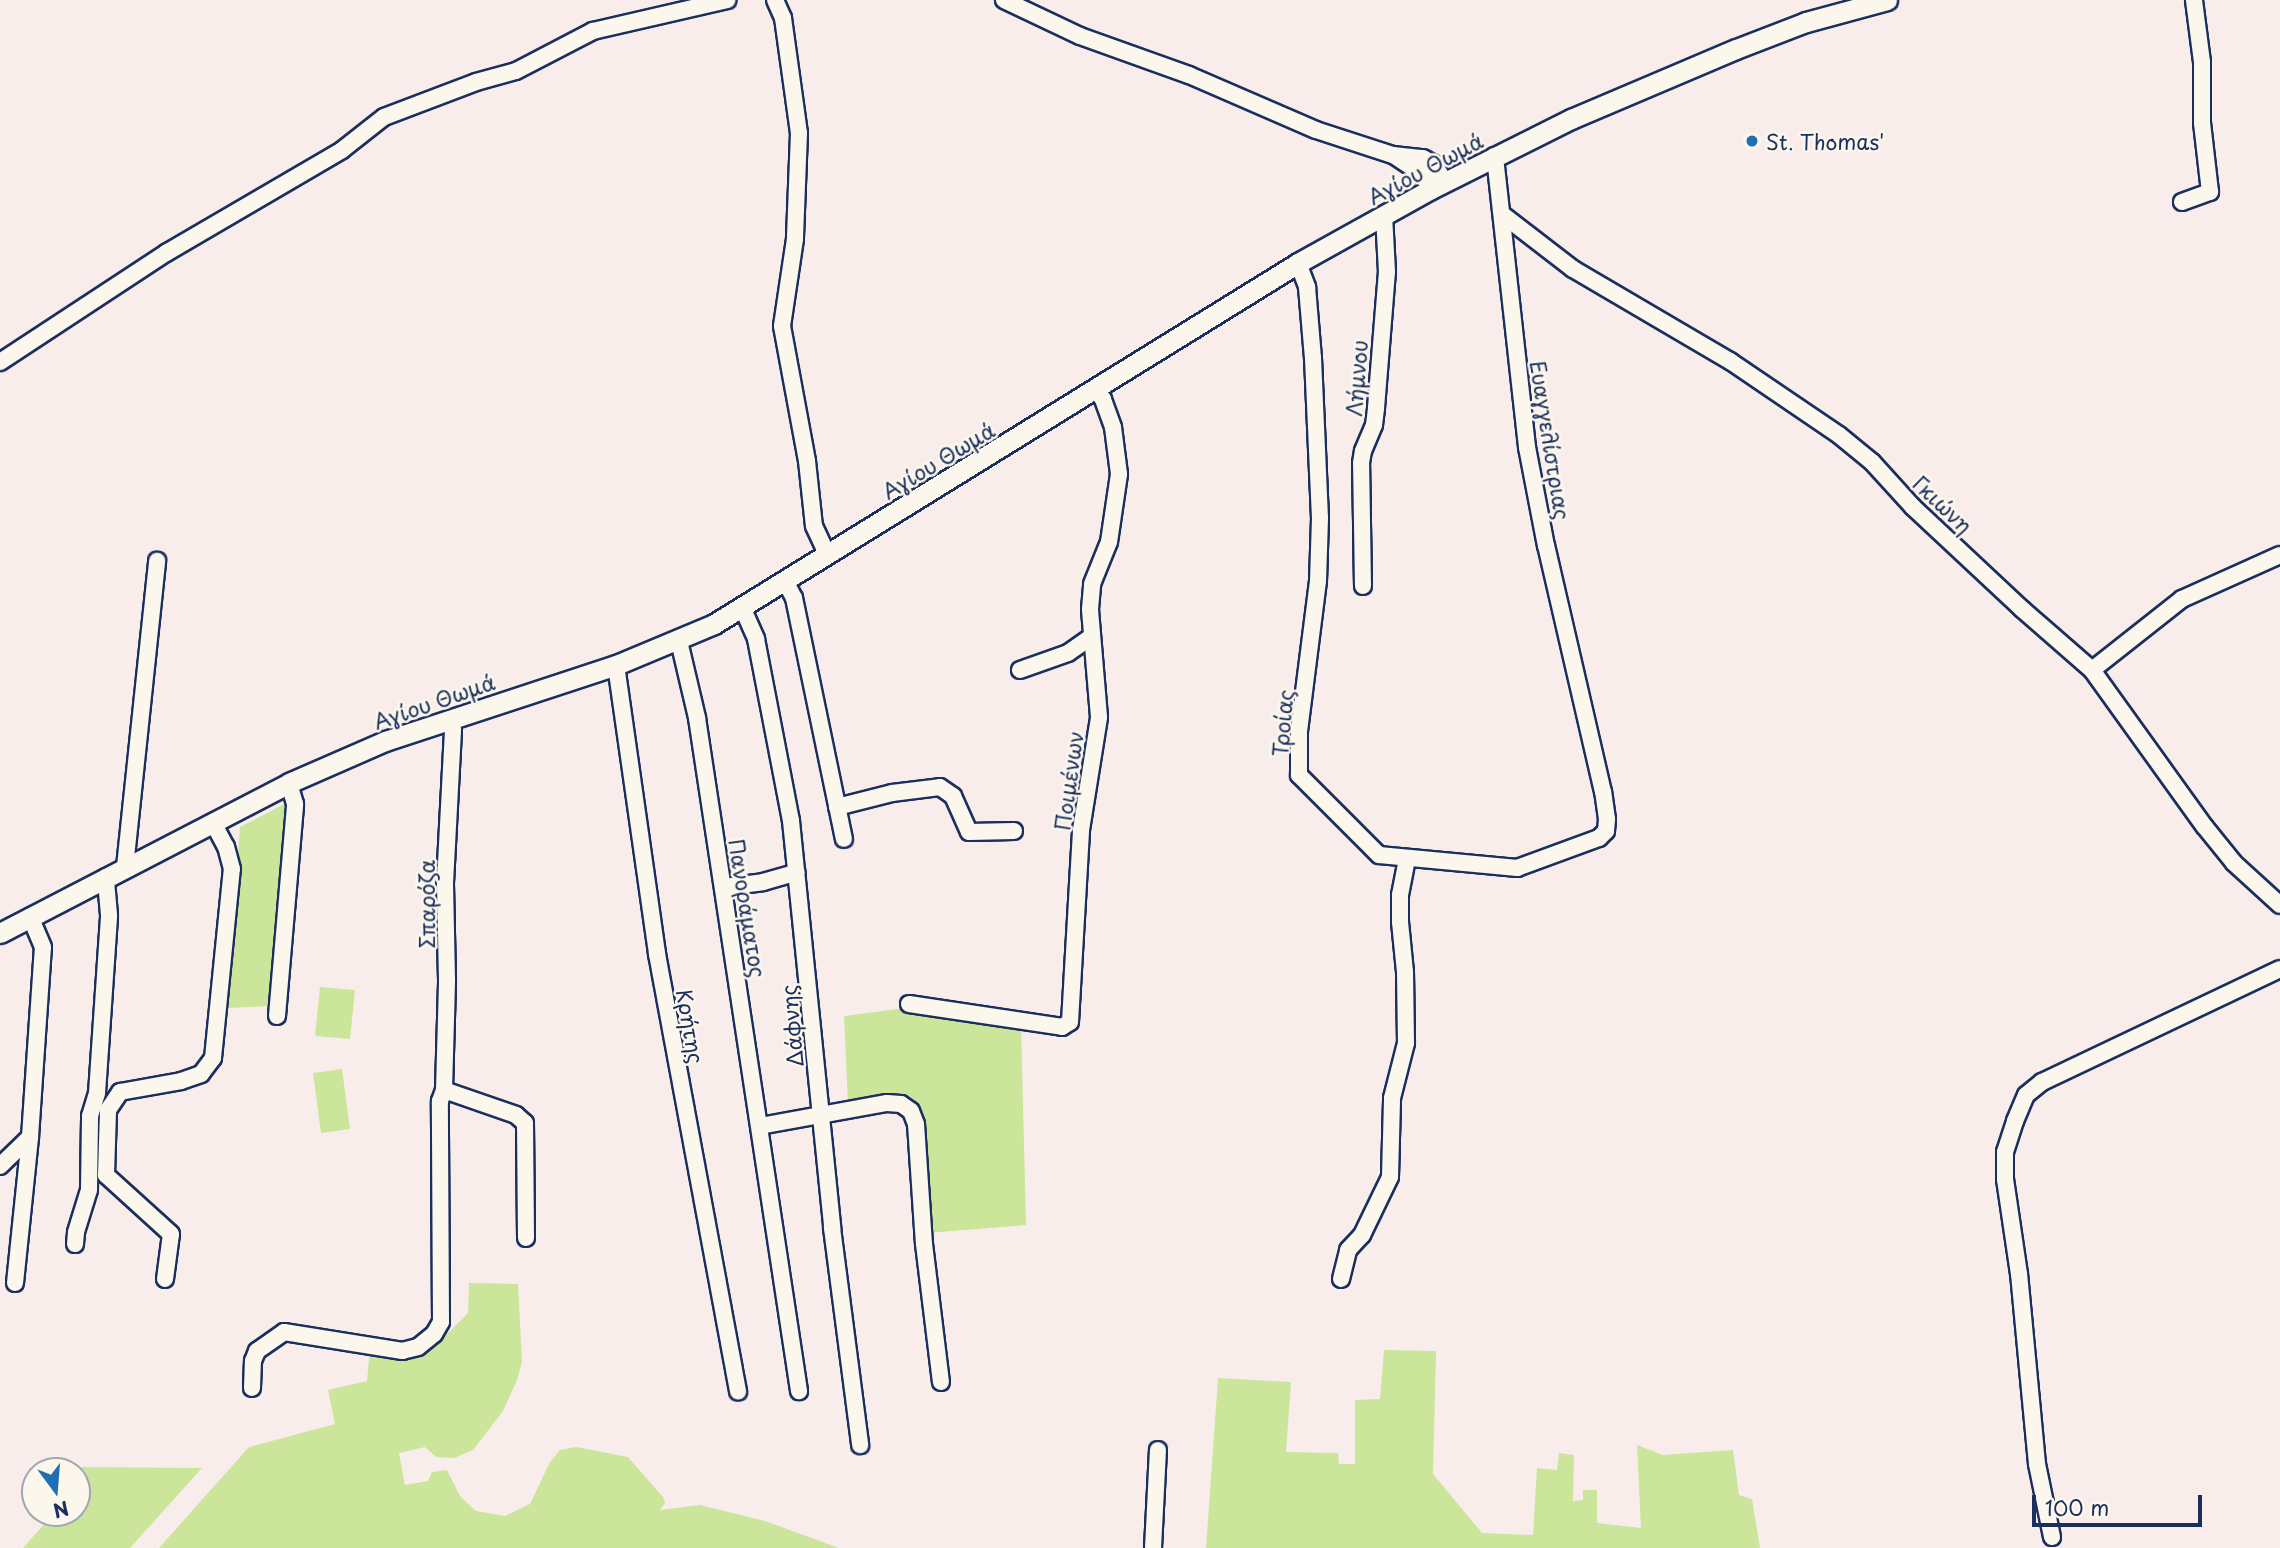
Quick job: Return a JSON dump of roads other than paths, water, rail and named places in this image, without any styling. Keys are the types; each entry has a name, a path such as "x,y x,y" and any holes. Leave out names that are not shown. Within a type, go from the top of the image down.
{"main road":[{"name":"Αγίου Θωμά","path":"0,933 289,783 385,741 616,665 679,640 785,581 1298,263 1438,185 1571,119 1736,50 1806,22 1887,0"}],"street":[{"path":"0,362 166,253 342,150 384,117 476,82 516,71 593,31 727,0"},
{"path":"775,0 783,18 799,133 795,239 782,326 807,461 814,526 827,554"},
{"path":"1004,0 1080,36 1201,80 1316,130 1393,155 1423,158 1434,164 1438,185"},
{"path":"2182,202 2210,192 2202,124 2202,62 2194,0"},
{"name":"Ευαγγελίστριας","path":"1494,156 1503,215 1527,447 1546,546 1589,726"},
{"name":"Λήμνου","path":"1363,586 1361,463 1374,425 1376,408 1387,272 1384,215"},
{"name":"Γκιώνη","path":"1503,215 1598,285 1730,361 1839,435 1872,462 1913,507 2092,670 2205,827 2234,863 2280,905"},
{"name":"Τροίας","path":"1298,263 1307,287 1319,444 1320,506 1318,581 1300,732 1298,775 1379,855 1517,868 1599,838 1606,831 1607,819 1589,726"},
{"name":"Ποιμένων","path":"909,1004 1062,1027 1070,1022 1081,830 1100,717 1092,636 1092,584 1109,542 1119,474 1114,427 1103,399 1096,390"},
{"path":"2092,670 2182,599 2280,555"},
{"path":"125,867 157,561"},
{"path":"785,581 794,598 844,839"},
{"name":"Δάφνης","path":"741,607 756,639 789,809 820,1115 860,1445"},
{"path":"1020,670 1068,653 1092,636"},
{"name":"Πανοράματος","path":"679,640 697,718 799,1391"},
{"name":"Κρήτης","path":"616,665 657,954 738,1392"},
{"name":"Σπαρόζα","path":"252,1388 253,1362 257,1351 284,1332 402,1351 418,1347 434,1334 441,1322 440,1101 444,1090 445,883 453,730 450,719"},
{"path":"277,1016 296,804 289,783"},
{"path":"837,807 892,793 940,787 953,796 969,832 1014,831"},
{"path":"165,1279 171,1234 106,1175 108,1110 120,1092 181,1081 201,1074 213,1058 232,870 226,846 212,823"},
{"path":"1341,1279 1348,1251 1362,1235 1390,1177 1392,1098 1406,1043 1400,895 1407,859"},
{"path":"724,887 762,882 797,872"},
{"path":"75,1244 89,1190 90,1116 97,1093 108,915 106,877"},
{"path":"15,1283 30,1137 43,947 30,917"},
{"path":"2052,1536 2037,1464 2019,1274 2005,1179 2005,1152 2019,1112 2026,1095 2042,1082 2280,969"},
{"path":"444,1090 516,1115 525,1123 526,1238"},
{"path":"760,1126 887,1103 901,1104 911,1111 916,1124 924,1244 942,1382"},
{"path":"0,1166 30,1137"},
{"path":"1153,1548 1158,1450"}],"place":[{"name":"St. Thomas'","path":"1752,141"}]}
